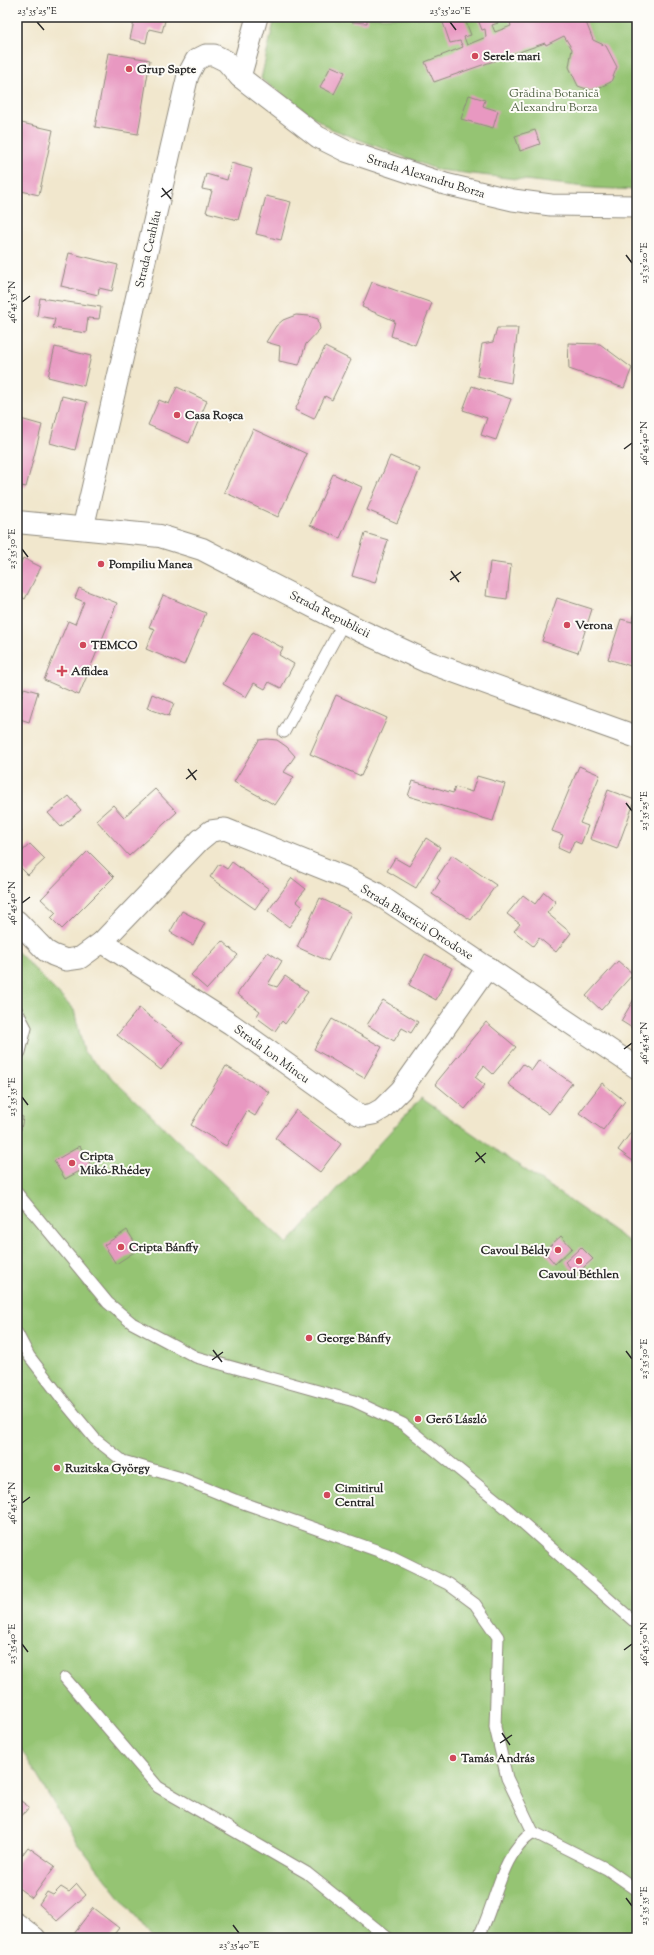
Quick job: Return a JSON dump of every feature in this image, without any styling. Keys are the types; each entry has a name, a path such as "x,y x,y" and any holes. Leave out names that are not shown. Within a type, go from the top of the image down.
{"street":[{"path":"240,77 257,17"},
{"name":"Strada Ceahlău","path":"83,528 188,75 196,60 206,55 210,55 226,61 240,77"},
{"name":"Strada Alexandru Borza","path":"240,77 318,137 346,151 445,184 513,200 551,205 637,206"},
{"name":"Strada Republicii","path":"17,522 160,536 181,541 202,549 344,622 428,662 637,737"},
{"name":"Strada Bisericii Ortodoxe","path":"102,942 200,840 211,831 220,829 262,843 347,878 376,893 637,1068"},
{"path":"17,921 46,951 60,959 66,960 80,958 102,942"},
{"name":"Strada Ion Mincu","path":"102,942 231,1024 351,1110 362,1116 374,1114 390,1102 412,1077 488,967"},
{"path":"17,1924 35,1938"}],"lane":[{"path":"284,732 344,622"},
{"path":"17,1011 26,1028 20,1052 17,1056"},
{"path":"17,1194 108,1303 132,1323 196,1357 354,1402 403,1424 506,1508 637,1624"},
{"path":"17,1333 29,1356 66,1404 95,1439 123,1461 181,1478 235,1500 387,1554 448,1584 475,1604 498,1637 495,1727 507,1778 533,1832 607,1869 637,1890"},
{"path":"65,1678 158,1787 307,1873 388,1938"},
{"path":"478,1938 505,1869 523,1839 533,1832"}],"green space":[{"name":"Grădina Botanică Alexandru Borza","path":"275,17 637,17 637,190 594,188 438,170 329,128 261,79"},
{"name":"Cimitirul Central","path":"17,951 74,1010 84,1052 287,1244 421,1098 637,1247 637,1938 152,1938 76,1841 17,1742"}],"building":[{"path":"135,17 166,17 162,32 149,29 146,43 130,39"},
{"path":"352,17 367,17 367,23 352,22"},
{"name":"Serele mari","path":"441,17 464,17 471,35 464,37 467,45 486,37 485,29 482,30 477,17 496,17 498,23 492,25 495,32 511,26 509,18 505,20 504,17 516,17 518,21 533,17 584,17 593,40 606,46 617,67 611,82 592,91 578,86 569,67 572,49 564,36 546,45 545,43 434,82 425,62 463,47 460,41 450,43"},
{"path":"108,53 150,60 138,134 95,127"},
{"path":"331,66 345,72 334,94 320,87"},
{"path":"469,95 485,100 483,106 498,111 493,128 461,119"},
{"path":"17,122 53,130 39,195 17,190"},
{"path":"535,130 540,144 520,151 515,136"},
{"path":"231,163 252,169 238,220 206,212 212,191 202,189 206,174 227,180"},
{"path":"266,196 291,202 281,240 256,234"},
{"path":"69,253 118,265 112,291 99,288 98,295 61,286"},
{"path":"372,282 432,303 415,345 391,336 395,321 362,307"},
{"path":"40,298 101,307 99,319 88,318 86,333 53,328 55,319 37,316"},
{"path":"296,315 309,316 318,319 320,329 306,344 299,365 279,361 280,346 266,342 276,326 283,320"},
{"path":"497,328 518,328 511,383 477,376 482,344 493,342"},
{"path":"568,343 600,344 632,368 624,388 569,369"},
{"path":"55,347 91,356 84,386 48,377"},
{"path":"325,347 351,360 332,400 325,396 314,419 295,410"},
{"path":"472,386 511,399 496,440 481,435 487,418 463,410"},
{"name":"Casa Roșca","path":"177,387 207,401 189,443 148,425 159,400 169,404"},
{"path":"62,396 87,402 75,450 50,443"},
{"path":"17,418 42,425 26,487 17,485"},
{"path":"253,429 307,454 278,517 224,492"},
{"path":"390,456 420,469 397,523 367,510"},
{"path":"333,474 362,487 340,538 310,525"},
{"path":"365,533 388,540 375,583 352,576"},
{"path":"23,558 41,567 25,599 17,595 17,571"},
{"path":"490,562 511,565 507,599 486,596"},
{"path":"79,588 117,603 79,695 44,680 68,621 75,624 84,602 75,598"},
{"path":"163,595 206,613 184,665 146,649 155,629 149,627"},
{"name":"Verona","path":"557,598 592,609 578,653 542,641"},
{"path":"637,606 637,668 608,659 621,619 632,622"},
{"path":"253,632 283,648 279,655 294,664 281,688 269,682 265,689 254,683 246,697 223,684"},
{"path":"24,688 38,692 29,722 17,718 17,711"},
{"path":"152,694 174,703 169,716 147,708"},
{"path":"336,695 387,718 361,776 310,754"},
{"path":"259,740 277,740 287,747 295,756 284,772 294,777 275,805 234,782"},
{"path":"579,766 600,775 580,823 588,826 581,844 574,841 569,853 558,848 563,835 552,831"},
{"path":"477,776 505,784 493,821 408,796 413,781 453,793 455,787 472,792"},
{"path":"155,789 177,812 129,856 96,820 113,805 124,817"},
{"path":"608,790 635,800 617,849 590,839"},
{"path":"69,796 81,810 61,827 48,813"},
{"path":"17,826 22,832 17,837"},
{"path":"426,838 440,847 416,888 387,871 395,858 409,866"},
{"path":"30,844 45,859 28,875 17,864 17,856"},
{"path":"88,851 114,877 62,929 51,918 56,913 41,899"},
{"path":"452,855 496,885 471,920 432,894 440,881 437,878"},
{"path":"232,862 269,889 255,909 210,877 219,864 227,869"},
{"path":"292,878 306,889 296,901 303,907 289,927 268,911"},
{"path":"544,892 556,902 547,913 571,933 556,952 539,938 533,946 514,931 520,924 507,914 523,895 535,904"},
{"path":"320,898 351,913 328,961 297,947"},
{"path":"182,911 205,923 193,945 170,932"},
{"path":"222,941 238,955 207,989 191,975"},
{"path":"268,952 282,961 268,984 277,987 285,976 308,992 285,1024 282,1021 275,1031 256,1017 260,1011 237,994"},
{"path":"425,954 452,968 436,1000 409,985"},
{"path":"618,961 633,974 601,1010 586,996"},
{"path":"637,994 637,1031 621,1021"},
{"path":"383,1000 418,1022 411,1033 402,1028 394,1041 367,1025"},
{"path":"139,1008 183,1043 161,1070 117,1035"},
{"path":"332,1019 382,1047 364,1078 314,1049"},
{"path":"486,1022 516,1047 493,1074 484,1066 475,1077 485,1085 465,1109 435,1084"},
{"path":"539,1060 572,1083 549,1114 508,1084 523,1064 532,1070"},
{"path":"226,1066 269,1092 255,1116 247,1111 226,1146 191,1125"},
{"path":"602,1083 625,1101 603,1130 579,1113"},
{"path":"296,1110 341,1144 320,1172 275,1138"},
{"path":"17,1115 23,1117 21,1130 17,1129"},
{"path":"637,1124 637,1164 618,1150"},
{"name":"Cripta Mikó-Rhédey","path":"80,1146 91,1165 65,1179 54,1161"},
{"name":"Cripta Bánffy","path":"127,1230 139,1249 116,1264 104,1245"},
{"name":"Cavoul Béldy","path":"561,1236 572,1248 555,1264 544,1251"},
{"name":"Cavoul Béthlen","path":"581,1247 593,1259 576,1274 565,1262"},
{"path":"17,1798 29,1807 17,1822"},
{"path":"28,1847 55,1866 32,1898 17,1887 17,1862"},
{"path":"77,1884 86,1895 57,1921 39,1904 47,1892 53,1895 61,1887 69,1892"},
{"path":"93,1908 119,1928 111,1938 81,1938 74,1933"}],"place":[{"name":"Serele mari","path":"475,56"},
{"name":"Grup Sapte","path":"129,69"},
{"name":"Casa Roșca","path":"177,415"},
{"name":"Pompiliu Manea","path":"101,564"},
{"name":"Verona","path":"567,625"},
{"name":"TEMCO","path":"83,645"},
{"name":"Affidea","path":"62,671"},
{"name":"Cripta Mikó-Rhédey","path":"72,1163"},
{"name":"Cripta Bánffy","path":"121,1247"},
{"name":"Cavoul Béldy","path":"558,1250"},
{"name":"Cavoul Béthlen","path":"579,1261"},
{"name":"George Bánffy","path":"309,1338"},
{"name":"Gerő László","path":"418,1419"},
{"name":"Ruzitska György","path":"57,1468"},
{"name":"Cimitirul Central","path":"327,1495"},
{"name":"Tamás András","path":"453,1758"}]}
